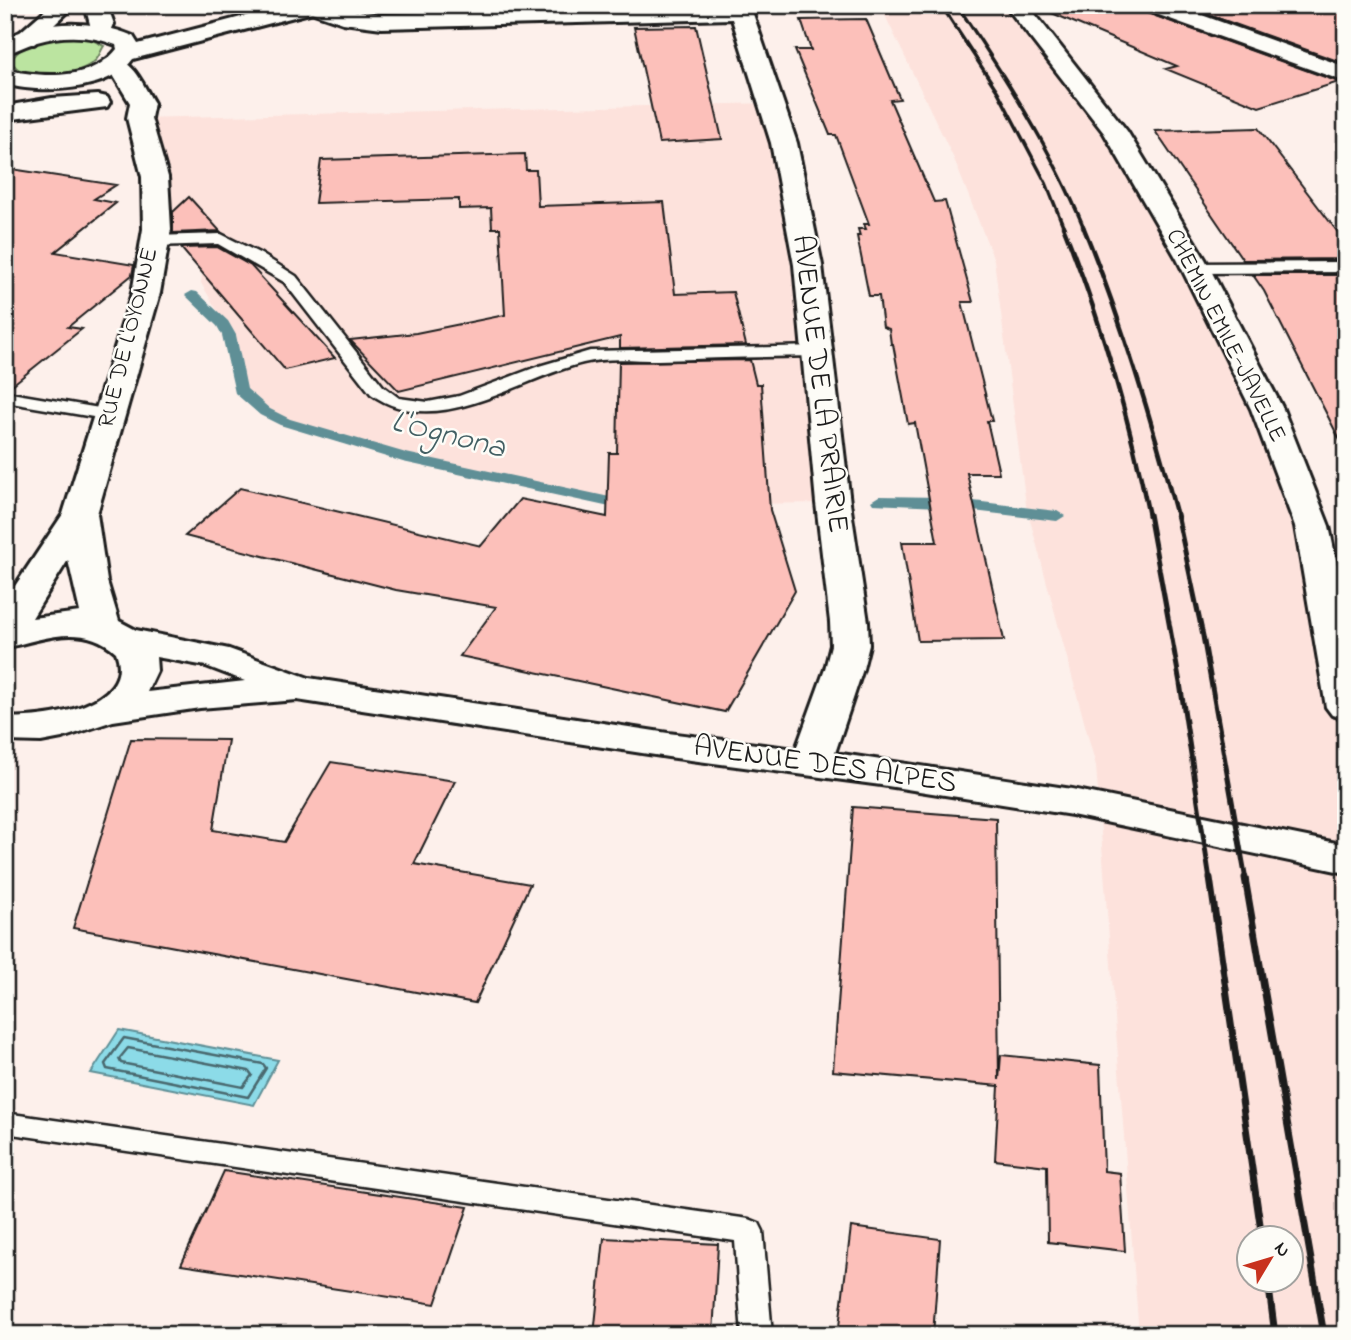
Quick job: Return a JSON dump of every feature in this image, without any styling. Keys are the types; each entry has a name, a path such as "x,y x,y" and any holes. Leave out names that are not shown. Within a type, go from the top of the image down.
{"street":[{"path":"11,44 64,5"},
{"path":"11,44 55,33 110,36 164,28 268,5"},
{"path":"110,36 313,5 343,16 382,21 740,9"},
{"name":"CHEMIN EMILE-JAVELLE","path":"1016,5 1115,131 1195,268 1267,409 1312,526 1346,707"},
{"path":"1153,5 1346,75"},
{"name":"AVENUE DE LA PRAIRIE","path":"740,9 784,144 808,265 850,645 811,764"},
{"path":"5,103 48,83 89,76 110,36"},
{"name":"RUE DE L'OYONNE","path":"5,630 80,514 146,293 157,229 155,177 139,118 142,103 139,93 122,70 110,36"},
{"path":"5,76 48,83 139,118"},
{"path":"5,113 52,105 98,103"},
{"name":"RUE DE L'OYONNE","path":"80,514 89,582 114,634 134,650 139,661 138,674 125,693 103,710"},
{"path":"1312,526 1346,530"},
{"name":"AVENUE DES ALPES","path":"5,637 41,626 63,624 216,657 300,689"},
{"name":"AVENUE DES ALPES","path":"103,710 200,695 300,689 668,745 881,772 1072,802 1346,859"},
{"path":"7,732 59,727 103,710"}],"lane":[{"path":"154,241 221,239 275,269 290,279 377,390 396,404 413,407 456,402 590,356 818,351"},
{"path":"1195,268 1346,267"},
{"path":"5,397 111,415"},
{"path":"5,1122 749,1231 757,1335"}],"shaded area":[{"path":"880,5 1016,5 1115,131 1267,409 1346,707 1346,1335 1139,1335 1096,766 1026,505 994,260 954,159"},
{"path":"770,103 833,503 635,505 406,454 291,421 266,410 249,397 241,380 231,334 201,283 206,238 154,241 139,118"}],"green space":[{"path":"57,38 89,38 104,46 96,60 77,71 39,76 17,69 11,61 17,53 35,42"}],"water":[{"path":"119,1030 278,1060 254,1105 91,1073"}],"building":[{"path":"1033,5 1140,5 1144,12 1339,82 1259,107 1166,69 1177,66"},
{"path":"1182,5 1346,5 1346,64"},
{"path":"866,19 900,99 890,100 934,202 945,201 973,302 962,302 992,421 987,421 999,473 967,473 1004,640 918,641 902,542 937,542 915,423 908,424 893,344 889,329 883,327 879,296 869,296 857,236 860,236 858,229 866,229 864,224 869,224 836,135 830,135 795,50 811,50 801,20"},
{"path":"696,26 722,139 659,143 634,27"},
{"path":"1258,128 1346,243 1346,259 1243,260 1155,131"},
{"path":"525,154 526,170 536,170 538,206 664,202 675,294 733,292 746,345 620,348 620,337 399,391 350,340 416,333 505,315 500,228 492,228 491,208 459,209 459,199 315,203 321,160"},
{"path":"5,168 116,185 94,199 116,203 55,252 134,265 132,275 68,327 82,329 6,390"},
{"path":"189,197 220,231 173,233 173,212"},
{"path":"217,247 251,266 335,358 285,370 181,248"},
{"path":"1253,275 1346,275 1346,452 1264,291"},
{"path":"750,360 756,384 761,384 770,510 795,591 725,712 460,656 496,607 396,590 185,536 240,488 481,546 520,499 607,517 609,453 617,453 619,362"},
{"path":"131,739 228,740 213,830 284,842 331,762 455,781 414,864 530,884 475,1003 73,928"},
{"path":"853,807 996,818 999,1080 1001,1055 1100,1065 1104,1171 1120,1173 1125,1251 1048,1242 1047,1166 995,1160 999,1086 833,1071"},
{"path":"224,1171 468,1207 435,1304 181,1265"},
{"path":"851,1227 940,1239 933,1335 838,1335"},
{"path":"604,1238 718,1244 713,1335 594,1335"}],"waterway":[{"name":"L'Ognona","path":"192,295 223,324 229,335 240,390 265,412 285,422 403,457 628,506"},
{"name":"L'Ognona","path":"879,501 940,502 1057,516"}],"railway":[{"path":"941,5 998,92 1046,183 1064,228"},
{"path":"957,5 1042,141 1084,228"},
{"path":"1063,226 1113,369 1149,516"},
{"path":"1083,226 1135,370 1177,516"},
{"path":"1149,514 1180,683 1210,880"},
{"path":"1177,514 1203,636 1246,880"},
{"path":"1210,878 1260,1224"},
{"path":"1245,878 1324,1335"},
{"path":"1270,1294 1275,1335"}]}
